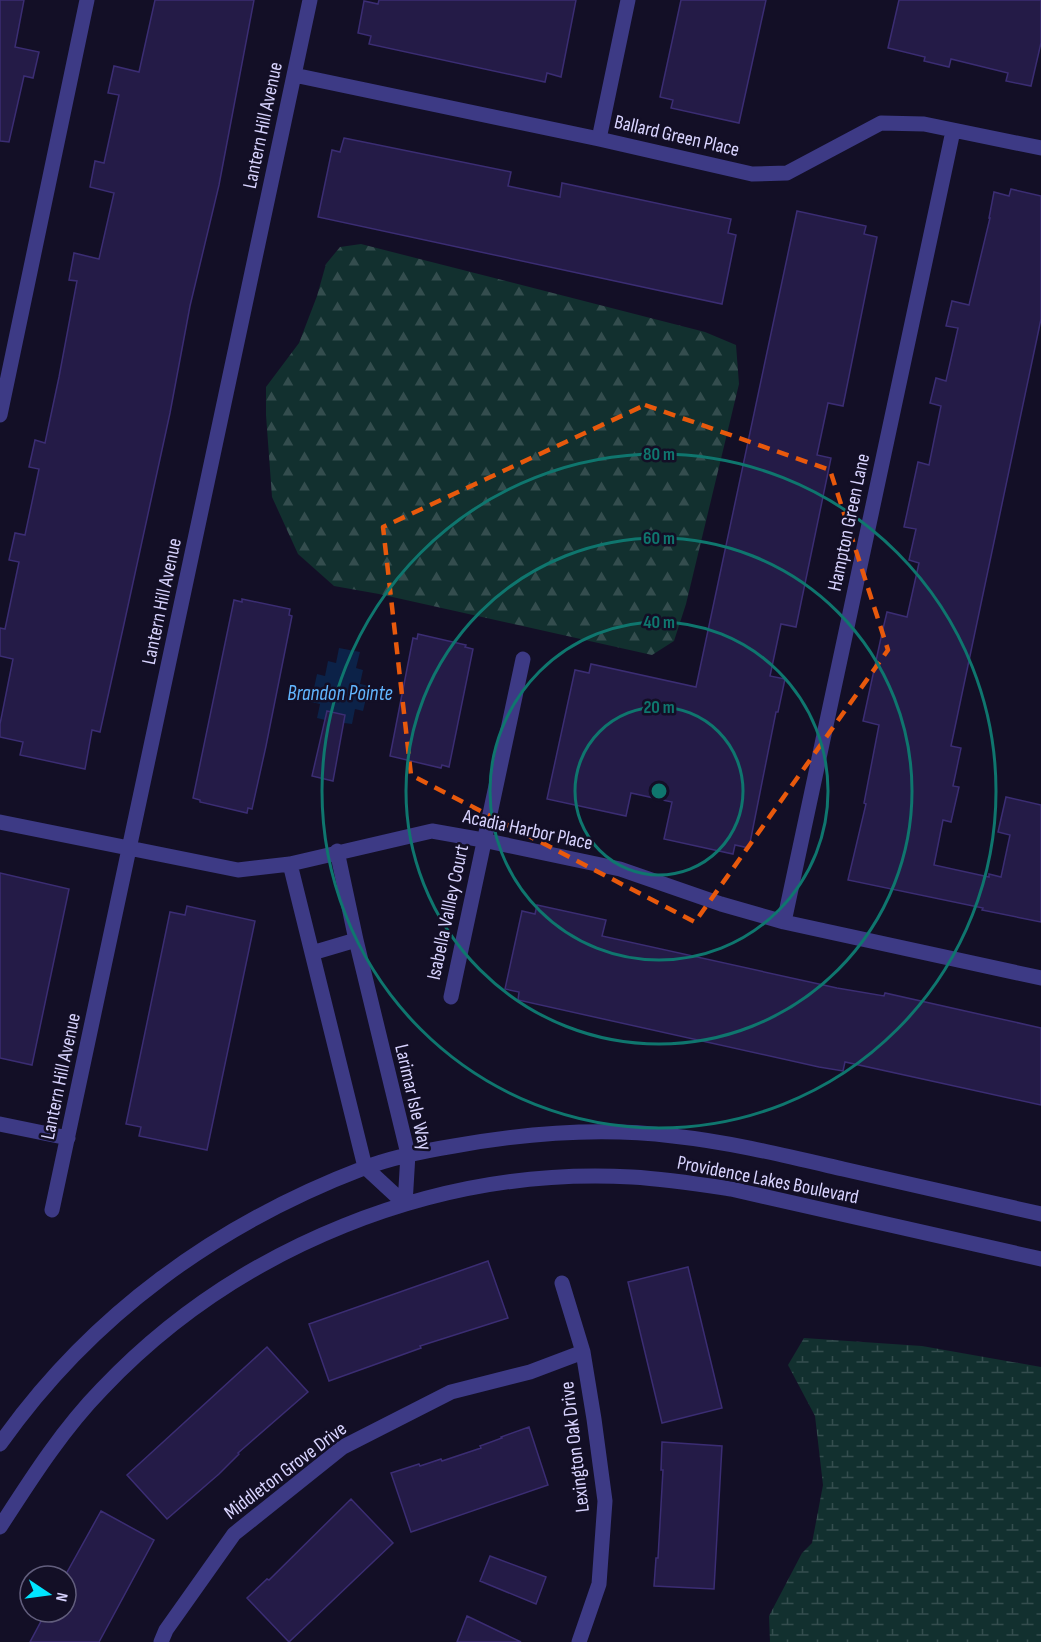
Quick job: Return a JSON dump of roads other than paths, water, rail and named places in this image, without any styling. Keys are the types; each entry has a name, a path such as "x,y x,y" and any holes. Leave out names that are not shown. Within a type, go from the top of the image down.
{"street":[{"path":"0,415 87,0"},
{"name":"Lantern Hill Avenue","path":"52,1210 310,0"},
{"path":"599,139 628,0"},
{"name":"Ballard Green Place","path":"294,75 599,139 752,174 787,173 881,123 924,124 1041,148"},
{"name":"Hampton Green Lane","path":"784,922 953,131"},
{"name":"Isabella Vallley Court","path":"451,997 523,659"},
{"name":"Acadia Harbor Place","path":"0,822 238,870 290,864 337,851 432,831 620,869 721,904 784,922 1041,978"},
{"name":"Larimar Isle Way","path":"337,851 356,940 408,1154 405,1204"},
{"path":"290,864 364,1167 405,1204"},
{"path":"312,953 356,940"},
{"path":"0,1124 68,1137"},
{"name":"Providence Lakes Boulevard","path":"0,1444 46,1385 86,1342 174,1267 265,1212 364,1167 408,1154 534,1134 621,1132 671,1136 768,1152 1041,1214"},
{"name":"Providence Lakes Boulevard","path":"0,1527 54,1445 102,1389 147,1346 189,1312 235,1280 284,1252 333,1229 405,1204 527,1180 602,1177 680,1181 731,1189 1041,1259"},
{"name":"Lexington Oak Drive","path":"562,1283 583,1352 605,1501 599,1584 579,1642"},
{"name":"Middleton Grove Drive","path":"160,1642 166,1630 234,1534 343,1447 451,1392 530,1372 583,1352"}],"water":[{"name":"Brandon Pointe","path":"339,648 360,652 356,668 363,670 360,684 369,686 363,711 355,709 352,724 344,723 340,738 325,720 317,718 320,704 311,702 317,674 325,676 328,661 336,663"}]}
